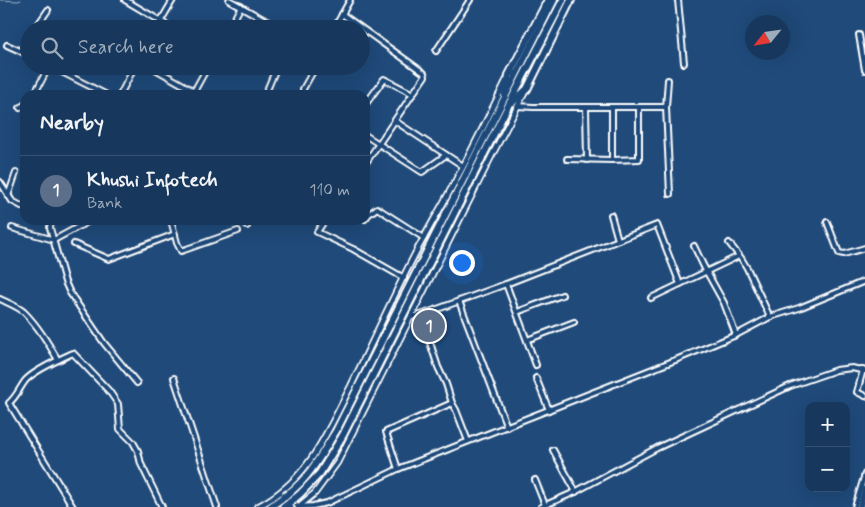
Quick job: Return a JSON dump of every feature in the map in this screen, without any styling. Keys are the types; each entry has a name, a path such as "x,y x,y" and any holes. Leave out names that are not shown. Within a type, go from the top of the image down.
{"highway":[{"path":"505,106 509,75 548,0"},
{"path":"290,503 320,473 343,435 505,106 554,0"},
{"path":"270,507 286,493 297,487 314,467 336,431 436,234 563,0"},
{"path":"505,106 527,88 571,0"}],"main road":[{"path":"860,507 865,489"}],"street":[{"path":"125,0 157,20"},
{"path":"161,20 172,0"},
{"path":"229,0 265,20"},
{"path":"339,20 350,0"},
{"path":"436,51 470,0"},
{"path":"678,0 684,63"},
{"path":"233,20 241,6"},
{"path":"41,20 48,10"},
{"path":"342,14 350,20"},
{"path":"370,34 424,73 425,76 370,157"},
{"path":"859,35 865,70"},
{"path":"7,45 20,52"},
{"path":"37,90 45,75"},
{"path":"68,75 97,90"},
{"path":"123,90 130,75"},
{"path":"164,75 188,90"},
{"path":"195,90 203,75"},
{"path":"268,90 273,75"},
{"path":"303,90 311,75"},
{"path":"257,507 286,493 319,448 428,230 509,75"},
{"path":"370,98 384,79 413,94"},
{"path":"668,80 666,107 670,194"},
{"path":"298,507 314,493 337,463 527,88"},
{"path":"518,106 666,107"},
{"path":"586,107 586,160"},
{"path":"568,159 639,159 640,107"},
{"path":"612,108 612,160"},
{"path":"395,121 463,166"},
{"path":"370,138 422,172 446,154"},
{"path":"8,196 16,173"},
{"path":"0,182 12,201 20,205"},
{"path":"370,213 377,208 424,238"},
{"path":"611,215 618,240"},
{"path":"827,222 839,253 844,254 865,248"},
{"path":"50,225 70,293 104,343 136,383"},
{"path":"12,228 54,240 82,225"},
{"path":"172,225 181,251 238,230"},
{"path":"322,225 317,232 353,249 404,278"},
{"path":"411,317 506,284 657,225 680,284"},
{"path":"428,230 436,234"},
{"path":"74,244 109,259 175,234"},
{"path":"729,243 747,268 770,317"},
{"path":"694,246 724,303 736,335"},
{"path":"651,298 739,256"},
{"path":"298,507 327,503 398,470 468,441 736,335 770,317 798,308 865,281"},
{"path":"506,284 536,365"},
{"path":"517,312 562,294"},
{"path":"0,299 24,312 45,337 58,360"},
{"path":"459,301 507,427"},
{"path":"421,315 438,367 468,441"},
{"path":"527,340 574,322"},
{"path":"73,507 9,403 15,398 26,379 73,353 109,391 118,404 120,429 133,442 138,451 141,464 162,507"},
{"path":"535,480 543,506 576,492 657,448 748,405 807,380 840,369 864,370 857,392 865,396"},
{"path":"174,378 217,507"},
{"path":"536,378 549,410"},
{"path":"398,470 386,432 452,403"},
{"path":"553,450 576,492"},
{"path":"855,507 865,474"},
{"path":"286,493 298,507"}],"waterway":[{"path":"0,0 21,0"}],"place":[{"name":"Khushi Infotech","path":"429,326"}]}
